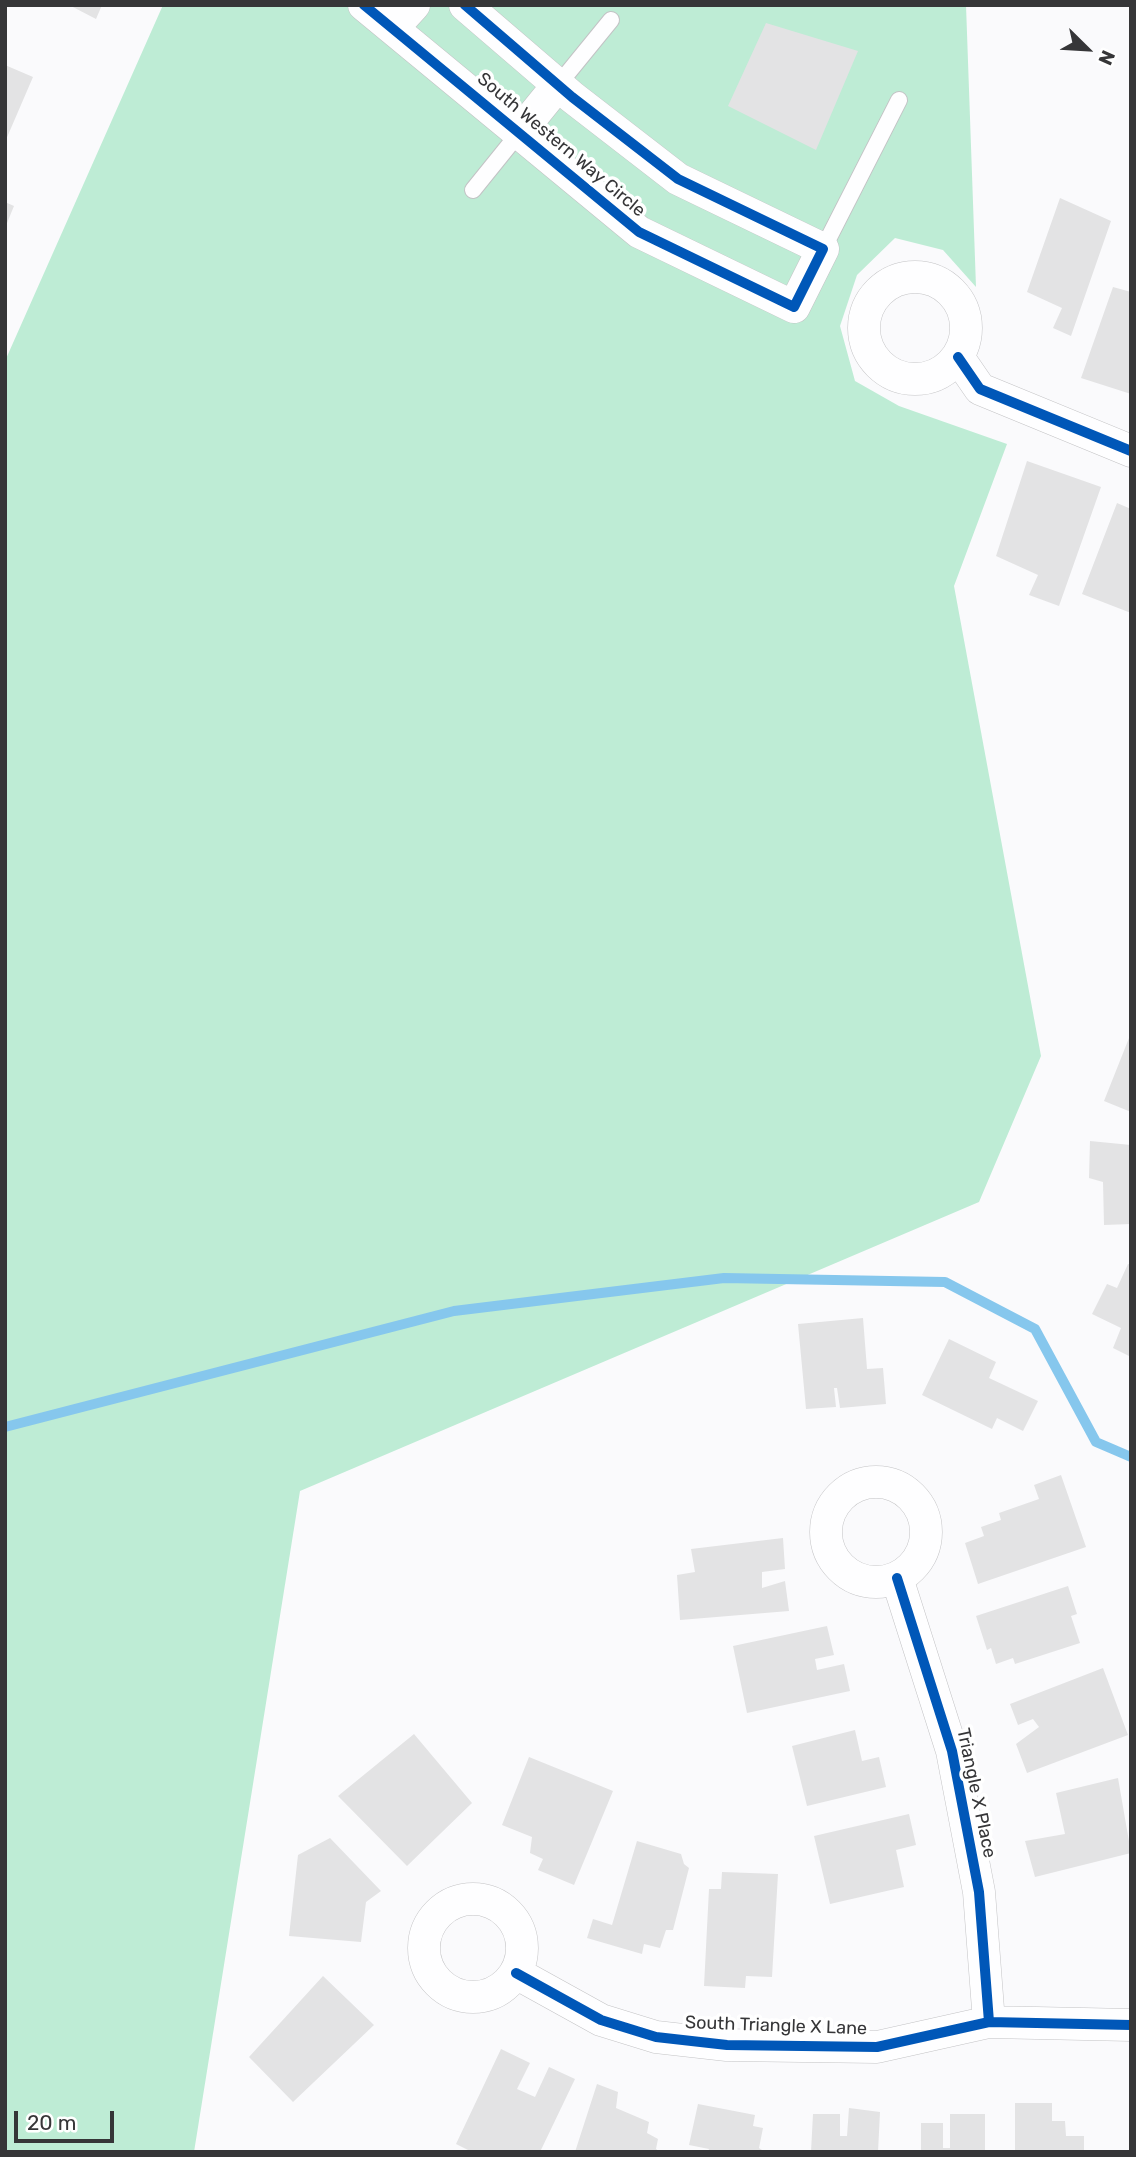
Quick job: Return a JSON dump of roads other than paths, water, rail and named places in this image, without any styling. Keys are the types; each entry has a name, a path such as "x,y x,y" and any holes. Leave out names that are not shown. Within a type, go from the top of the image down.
{"street":[{"name":"South Western Way Circle","path":"364,5 404,16 519,132 639,232 794,307 822,250"},
{"path":"465,5 558,85 678,180 822,250"},
{"name":"South Western Way Circle","path":"519,132 558,85"},
{"path":"958,357 980,389 1131,451"},
{"name":"Triangle X Place","path":"897,1578 952,1751 979,1892 989,2022"},
{"name":"South Triangle X Lane","path":"516,1973 601,2020 656,2037 727,2045 877,2047 989,2022 1131,2025"}],"lane":[{"path":"558,85 611,20"},
{"path":"822,250 899,100"},
{"path":"473,190 519,132"}],"waterway":[{"path":"5,1427 454,1311 724,1278 945,1282 1035,1329 1096,1442 1131,1457"}]}
